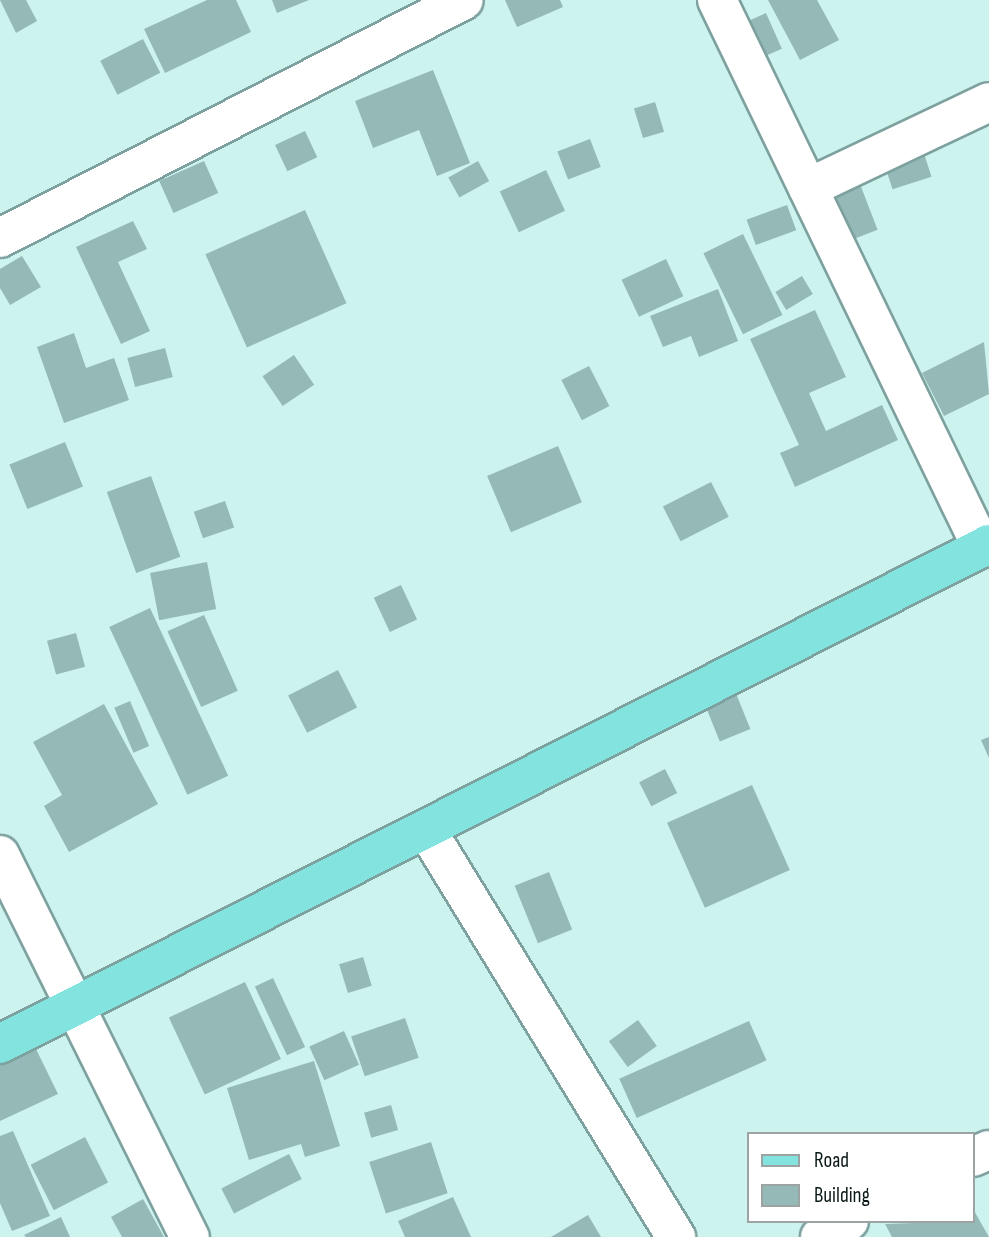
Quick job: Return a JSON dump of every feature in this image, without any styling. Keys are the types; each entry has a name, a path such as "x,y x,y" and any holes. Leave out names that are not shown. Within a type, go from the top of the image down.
{"main road":[{"path":"0,1044 986,546"}],"street":[{"path":"0,238 464,0"},
{"path":"717,0 986,546"},
{"path":"808,188 989,102"},
{"path":"426,829 676,1237"},
{"path":"0,855 190,1237"},
{"path":"820,1237 845,1223"}],"building":[{"path":"0,0 26,0 37,21 16,33"},
{"path":"207,0 236,0 251,32 165,73 144,29"},
{"path":"272,0 309,0 277,13"},
{"path":"505,0 560,0 563,7 517,27"},
{"path":"768,0 817,0 839,40 800,60"},
{"path":"766,13 782,49 756,60 740,24"},
{"path":"143,39 160,73 117,95 100,61"},
{"path":"433,70 470,163 437,176 419,130 373,148 355,101"},
{"path":"655,102 664,132 643,138 634,108"},
{"path":"305,131 317,157 287,171 275,145"},
{"path":"917,132 932,177 893,189 878,145"},
{"path":"590,139 601,167 568,180 557,152"},
{"path":"204,161 218,193 173,213 159,181"},
{"path":"478,161 489,181 459,198 448,177"},
{"path":"546,170 565,211 519,232 500,192"},
{"path":"855,171 878,230 849,241 826,182"},
{"path":"787,205 796,230 756,245 747,220"},
{"path":"305,210 346,303 247,348 205,254"},
{"path":"133,221 147,249 118,262 150,331 121,344 76,247"},
{"path":"743,234 782,315 743,334 703,253"},
{"path":"22,256 41,287 10,305 0,288 0,269"},
{"path":"666,259 683,296 639,317 622,280"},
{"path":"802,276 813,294 786,310 775,292"},
{"path":"718,289 738,341 699,357 691,336 663,347 650,316"},
{"path":"815,310 846,377 809,393 826,431 882,405 898,440 795,487 780,453 799,445 750,339"},
{"path":"74,333 86,368 114,358 129,400 64,423 37,347"},
{"path":"984,342 989,394 944,416 922,373"},
{"path":"165,348 173,377 135,387 127,358"},
{"path":"294,355 314,385 283,406 262,376"},
{"path":"589,366 609,406 582,420 561,380"},
{"path":"65,442 83,487 27,509 9,464"},
{"path":"558,446 582,502 511,532 487,476"},
{"path":"151,476 180,557 136,573 107,492"},
{"path":"711,482 729,517 681,541 663,507"},
{"path":"225,501 234,527 203,538 194,512"},
{"path":"207,562 216,609 159,620 150,573"},
{"path":"401,585 417,619 390,632 374,598"},
{"path":"150,608 228,776 187,795 109,627"},
{"path":"204,615 238,691 201,707 167,631"},
{"path":"76,633 85,667 56,675 47,641"},
{"path":"338,670 357,707 307,733 288,695"},
{"path":"735,691 750,729 720,741 704,703"},
{"path":"130,701 149,746 133,753 114,708"},
{"path":"104,704 158,804 69,852 44,806 62,795 33,742"},
{"path":"989,737 989,758 981,740"},
{"path":"665,769 677,793 651,806 639,782"},
{"path":"752,785 790,870 705,908 667,823"},
{"path":"549,872 572,929 538,943 515,886"},
{"path":"363,957 372,986 348,993 339,964"},
{"path":"273,978 305,1047 287,1055 255,986"},
{"path":"245,982 281,1059 205,1095 169,1017"},
{"path":"405,1018 419,1058 365,1076 351,1037"},
{"path":"638,1020 657,1046 628,1067 609,1041"},
{"path":"749,1021 766,1060 637,1118 619,1079"},
{"path":"344,1031 359,1065 324,1080 309,1046"},
{"path":"35,1047 58,1094 0,1121 0,1063"},
{"path":"314,1061 340,1146 305,1157 301,1144 249,1160 227,1088"},
{"path":"391,1105 398,1130 371,1138 364,1113"},
{"path":"13,1131 50,1216 12,1231 0,1203 0,1136"},
{"path":"85,1137 108,1182 54,1210 31,1165"},
{"path":"431,1142 448,1193 386,1213 369,1162"},
{"path":"289,1154 302,1179 234,1213 221,1189"},
{"path":"453,1197 471,1237 405,1237 398,1221"},
{"path":"143,1199 164,1237 122,1237 111,1217"},
{"path":"975,1212 989,1237 892,1237 885,1224 975,1223"},
{"path":"588,1215 601,1237 551,1237"},
{"path":"61,1217 70,1237 24,1235"}]}
